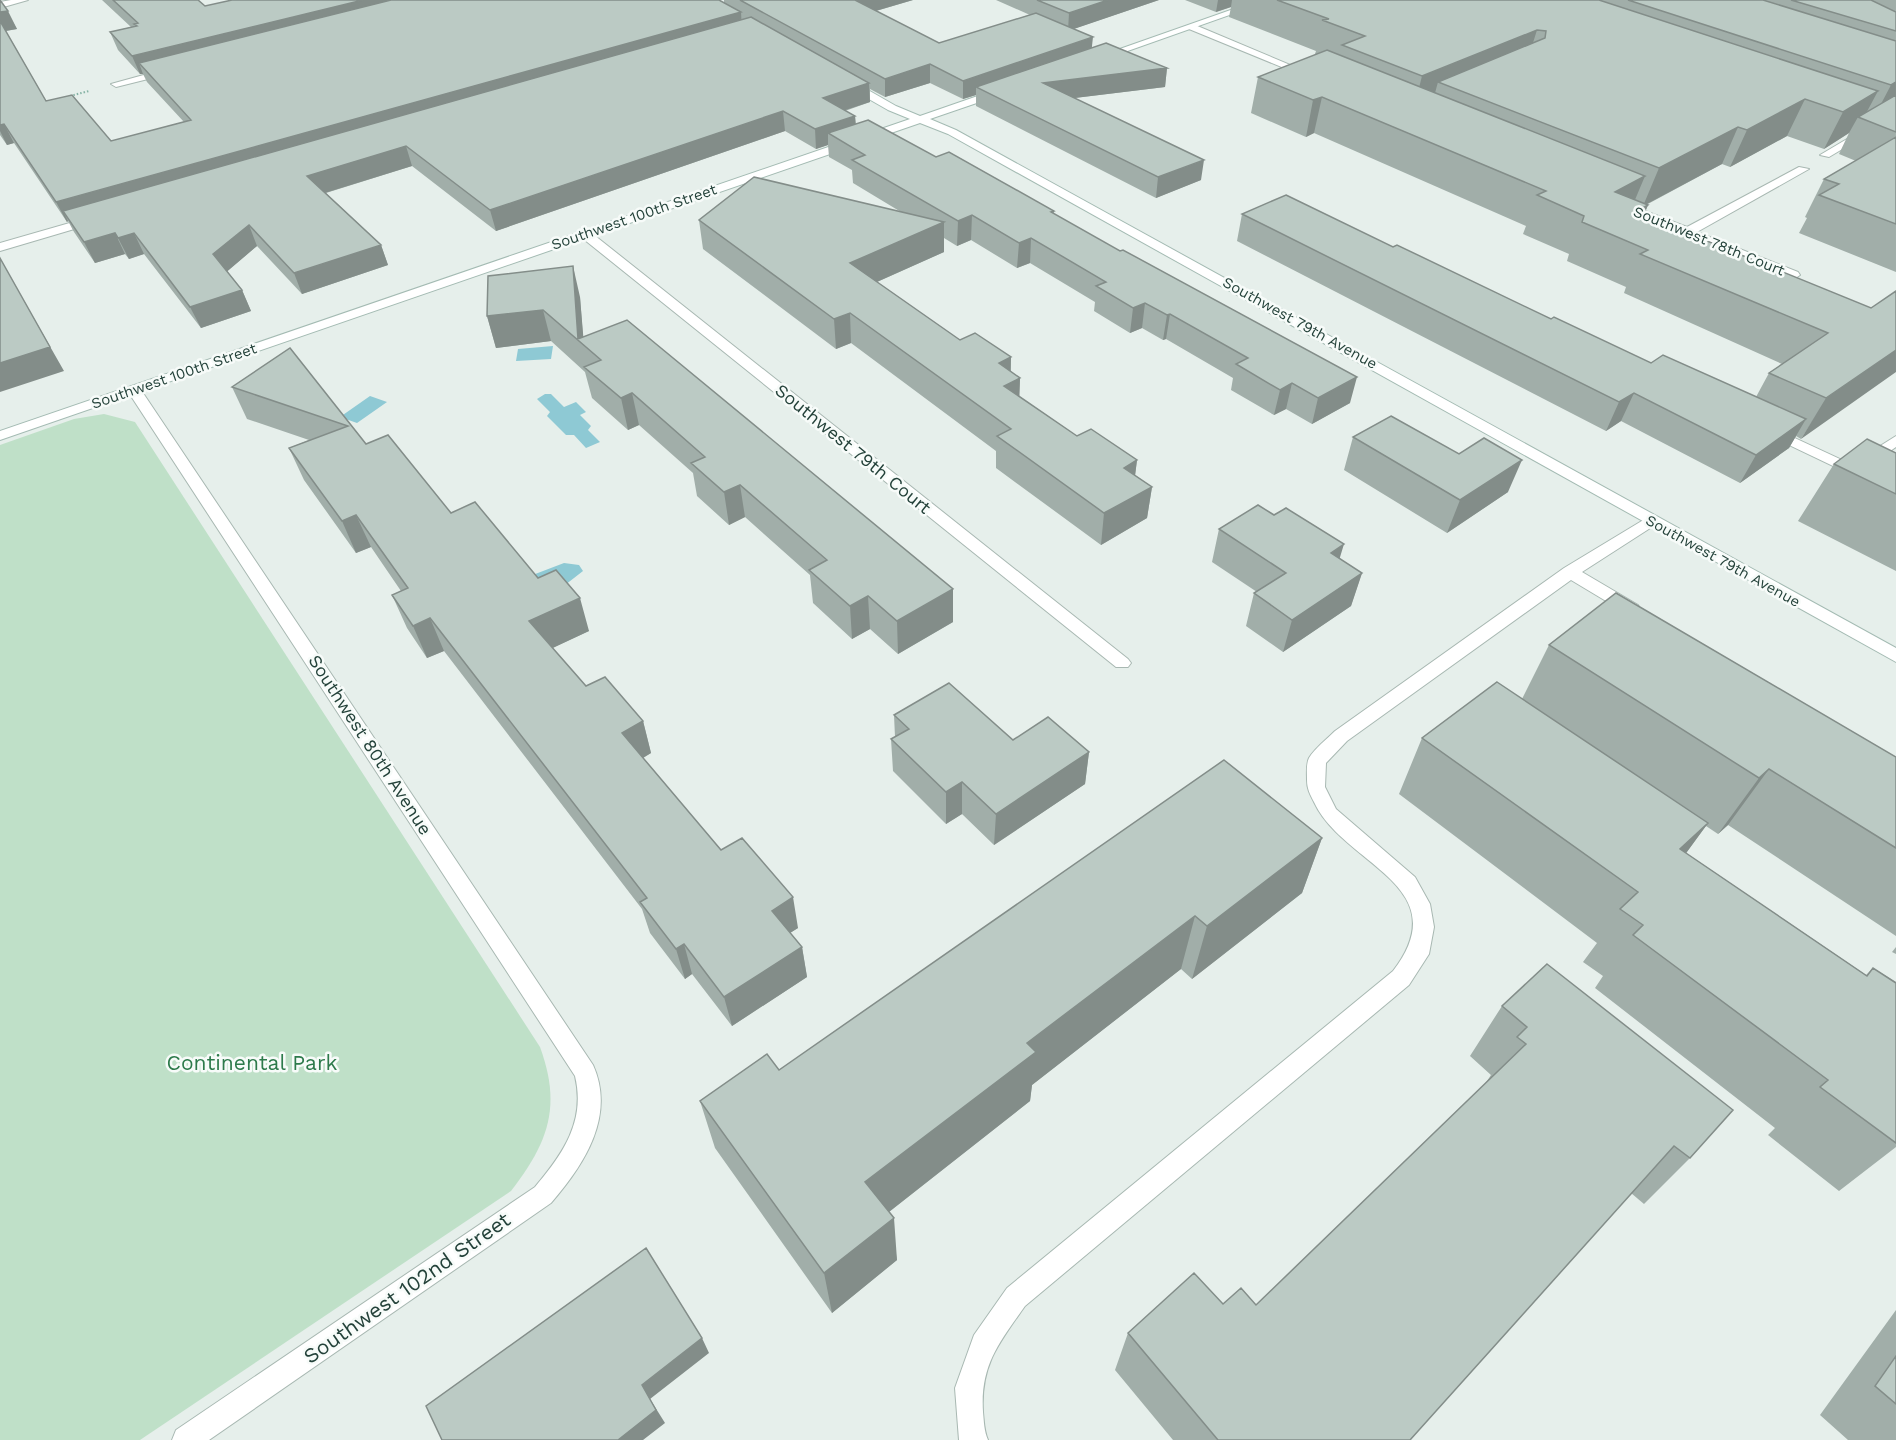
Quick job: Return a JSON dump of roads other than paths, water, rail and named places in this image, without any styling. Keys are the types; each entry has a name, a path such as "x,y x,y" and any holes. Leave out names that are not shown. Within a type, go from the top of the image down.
{"street":[{"path":"0,5 24,0"},
{"path":"1093,60 1268,0"},
{"path":"1192,27 1325,82"},
{"path":"116,84 185,67"},
{"name":"Southwest 79th Avenue","path":"844,81 892,108 952,132 1126,227 1896,656"},
{"name":"Southwest 100th Street","path":"0,436 1016,86"},
{"path":"1825,155 1896,113"},
{"path":"1862,123 1873,127"},
{"path":"1687,232 1803,169"},
{"name":"Southwest 78th Court","path":"1610,200 1794,275"},
{"path":"0,247 103,218"},
{"name":"Southwest 79th Court","path":"585,234 1122,663"},
{"name":"Southwest 80th Avenue","path":"134,390 585,1072 591,1088 591,1106"},
{"path":"1755,424 1896,491"},
{"path":"1853,471 1896,440"},
{"path":"974,1440 971,1436 968,1389 983,1344 1016,1297 1401,978 1419,954 1424,927 1420,904 1408,883 1329,814 1316,787 1317,761 1341,736 1570,572 1650,521"},
{"path":"1570,572 1651,621"},
{"name":"Southwest 102nd Street","path":"186,1440 543,1195 575,1156 591,1106"}],"water":[{"path":"553,346 551,359 516,361 518,349"},
{"path":"545,394 551,394 564,407 576,402 586,412 580,415 591,426 588,430 600,442 586,448 574,435 566,435 547,416 550,412 537,399"},
{"path":"370,396 387,402 357,423 340,417"},
{"path":"564,563 579,565 583,571 565,585 530,576"}],"park label":[{"name":"Continental Park","path":"252,1063"}]}
